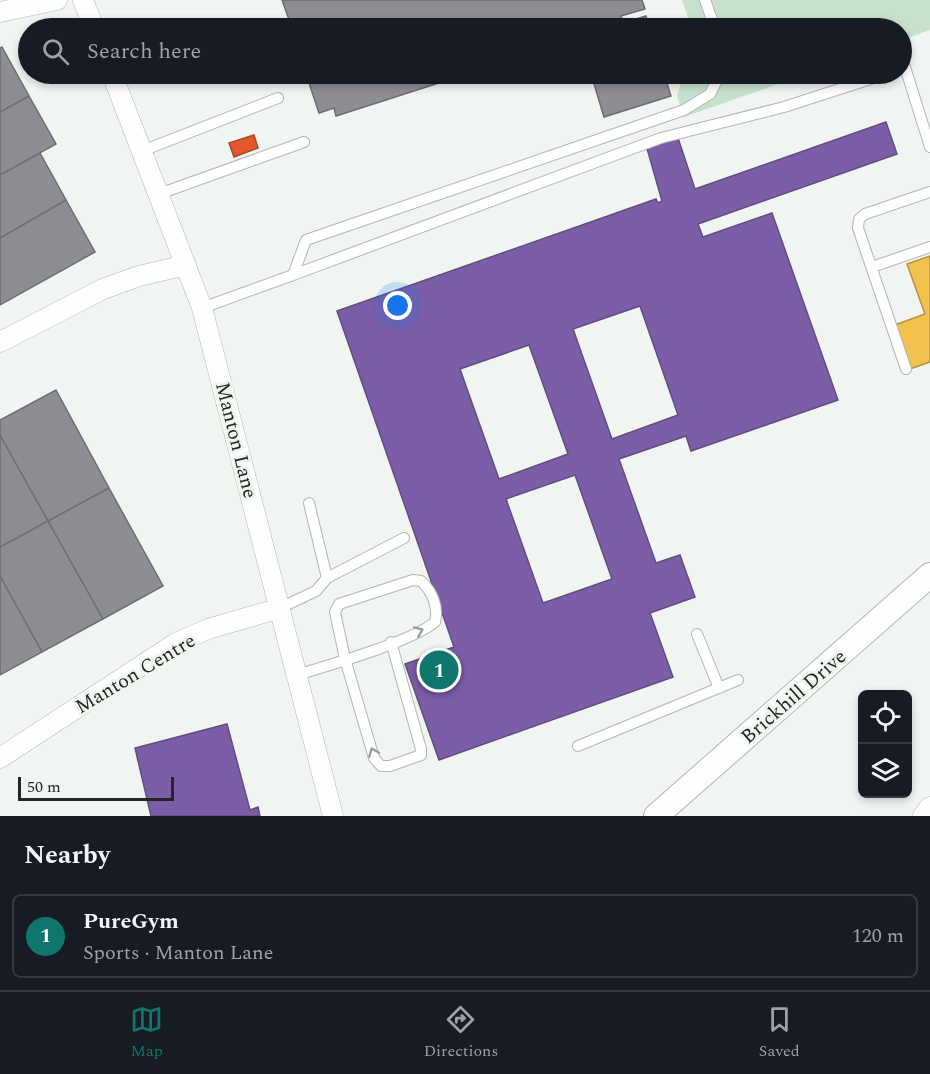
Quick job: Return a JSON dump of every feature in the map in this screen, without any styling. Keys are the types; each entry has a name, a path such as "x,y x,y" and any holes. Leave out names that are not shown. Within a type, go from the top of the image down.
{"street":[{"path":"0,12 57,0"},
{"path":"83,0 90,18"},
{"name":"Manton Lane","path":"116,84 202,308 333,816"},
{"path":"0,342 103,289 139,276 186,265"},
{"name":"Brickhill Drive","path":"656,816 930,575"},
{"name":"Manton Centre","path":"0,758 176,643 208,629 280,608"},
{"path":"923,816 930,807"}],"lane":[{"path":"705,0 711,18"},
{"path":"293,275 306,240 684,110 710,94 715,84"},
{"path":"202,308 652,140 692,128 784,107 855,84"},
{"path":"910,84 930,147"},
{"path":"142,151 278,98"},
{"path":"159,194 304,142"},
{"path":"906,369 858,228 859,219 874,211 930,192"},
{"path":"872,267 930,247"},
{"path":"309,503 327,578"},
{"path":"280,608 316,591 327,578 404,538"},
{"path":"297,675 345,659 428,628 435,622 436,609 430,588 421,580 413,580 339,604 335,612 345,659 374,758 381,766 416,759 421,755 421,749 391,642"},
{"path":"697,634 719,688"},
{"path":"578,746 738,680"}],"green space":[{"path":"682,0 930,0 930,30 912,36 912,18 688,18"},
{"path":"681,84 778,84 684,117 677,96"}],"building: Homes":[{"path":"930,256 930,362 907,370 892,326 925,314 907,264"}],"building: Shops":[{"path":"254,135 258,148 234,157 229,143"}],"building: Offices":[{"path":"886,122 897,154 698,224 703,237 772,213 838,400 691,451 686,436 619,459 656,563 680,555 695,597 650,613 673,677 439,760 405,664 454,647 337,311 656,199 658,203 662,201 646,145 677,135 695,189","holes":["640,306 678,415 612,439 573,329","529,345 568,454 499,479 460,369","575,475 612,579 543,603 506,499"]},
{"path":"227,724 250,810 258,807 260,816 151,816 135,748"}],"building: Industry":[{"path":"282,0 642,0 645,9 621,16 622,18 288,18"},
{"path":"2,47 18,76 18,84 22,84 29,96 0,112 0,48"},
{"path":"309,84 436,84 336,116 334,108 319,113"},
{"path":"594,84 667,84 671,96 604,117"},
{"path":"29,96 56,144 0,175 0,112"},
{"path":"40,153 66,200 0,238 0,175"},
{"path":"66,200 95,252 0,305 0,238"},
{"path":"56,390 109,488 48,521 0,435 0,420"},
{"path":"0,435 48,521 0,547"},
{"path":"109,488 163,586 103,619 48,521"},
{"path":"48,521 103,619 42,652 0,576 0,547"},
{"path":"0,576 42,652 0,675"}],"place":[{"name":"PureGym","path":"439,670"}]}
